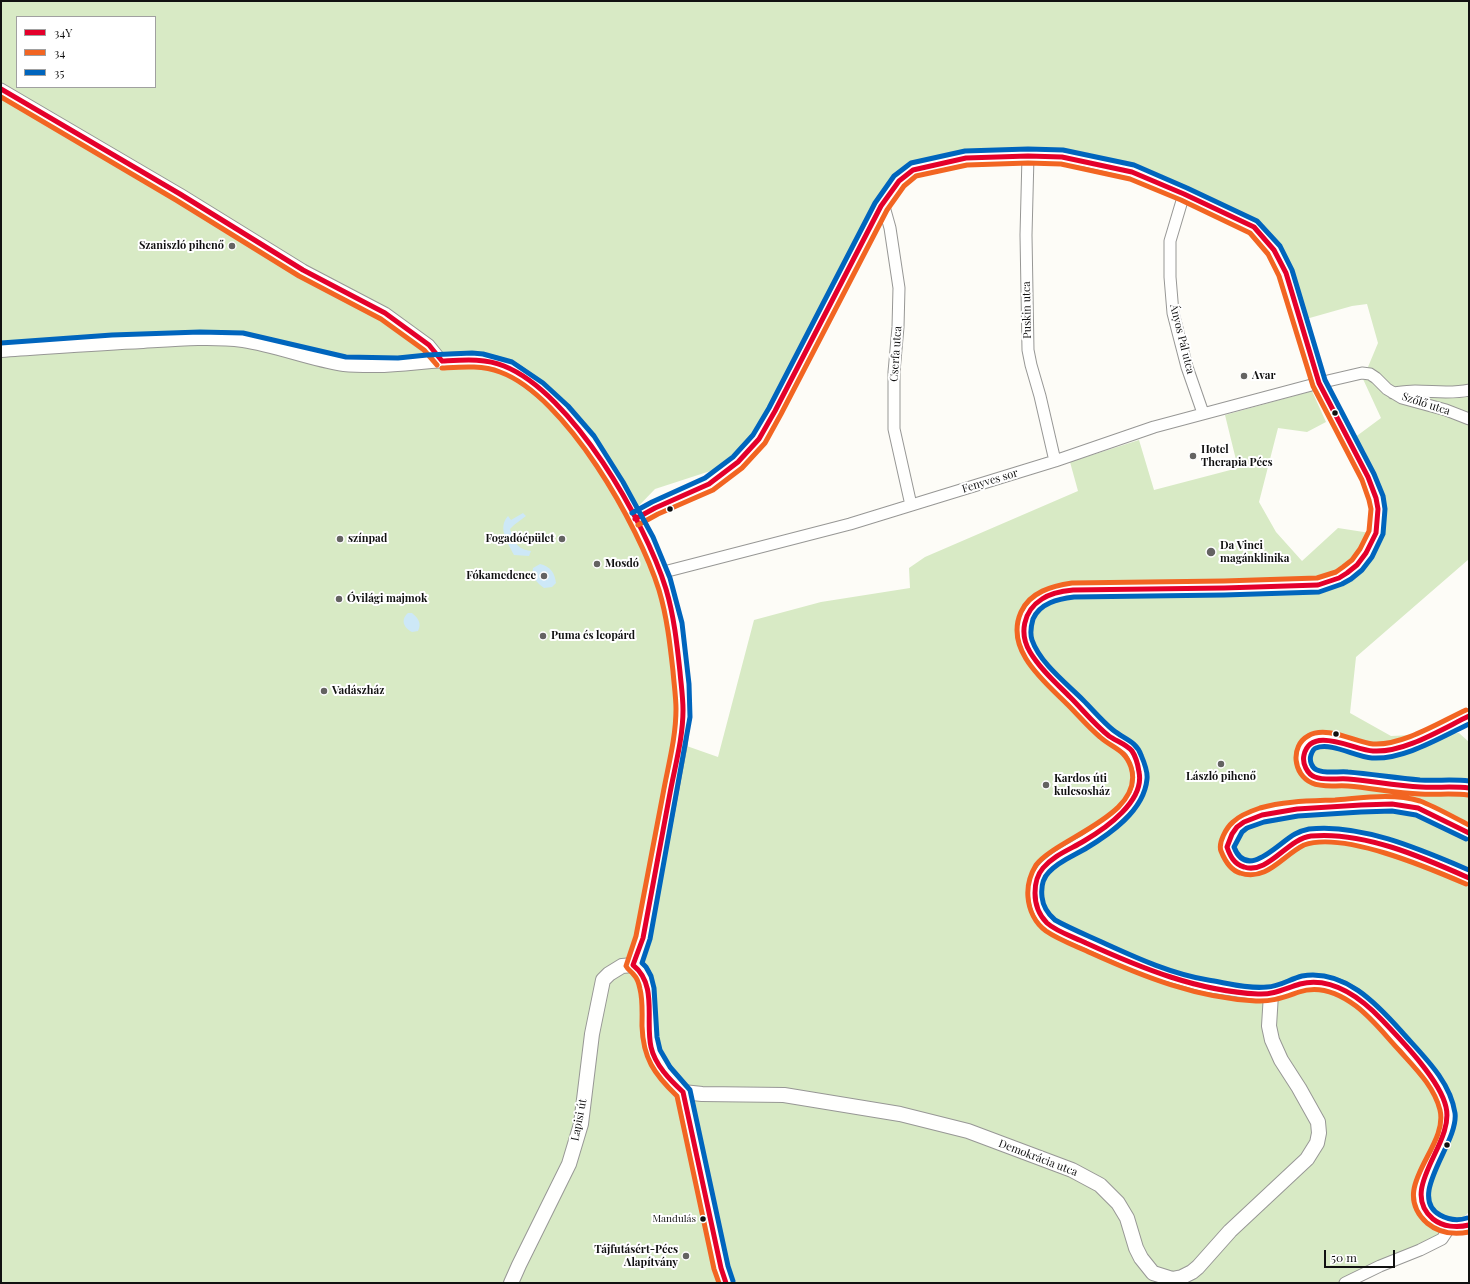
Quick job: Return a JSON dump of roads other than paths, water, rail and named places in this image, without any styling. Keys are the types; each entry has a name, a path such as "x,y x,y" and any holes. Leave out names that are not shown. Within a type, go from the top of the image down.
{"street":[{"path":"1,89 180,194 303,270 385,312 429,345 442,361"},
{"path":"636,519 655,508 709,484 738,462 759,439 883,203 899,181 913,170 966,158 1028,156 1062,157 1132,172 1184,194 1254,227 1274,250 1286,273 1319,383 1368,477 1376,498 1378,509 1376,533 1366,553 1352,569 1339,578 1318,585 1248,588 1061,591 1043,598 1030,610 1024,624 1026,644 1030,652 1054,681 1106,734 1132,751 1139,768 1141,778 1134,800 1116,817 1087,839 1053,859 1041,872 1035,885 1035,901 1043,919 1051,926 1150,971 1204,986 1258,994 1271,994 1294,985 1314,982 1328,983 1356,996 1386,1024 1436,1083 1444,1096 1448,1116 1445,1136 1425,1175 1421,1187 1420,1198 1422,1205 1430,1217 1450,1227 1462,1227 1469,1225"},
{"name":"Puskin utca","path":"1028,156 1026,235 1028,350 1030,365 1040,396 1056,461"},
{"name":"Ányos Pál utca","path":"1184,194 1170,241 1170,277 1173,313 1187,366 1203,413"},
{"name":"Cserfa utca","path":"883,203 890,228 899,288 898,327 894,372 894,429 911,505"},
{"path":"1,350 200,339 243,340 345,364 398,365 476,360 509,368 539,389 564,411 589,441 617,486 647,540 666,588 674,624 682,685 683,717 680,743 640,949 633,965 639,968 643,973 648,994 651,1047 657,1060 675,1085 683,1092 721,1268 726,1283"},
{"name":"Szőlő utca","path":"1319,383 1362,373 1370,374 1393,393 1420,397 1446,410 1469,419"},
{"name":"Fenyves sor","path":"660,573 850,524 1056,461 1203,413 1319,383"},
{"path":"1420,397 1469,390"},
{"path":"1469,716 1413,742 1388,750 1363,750 1332,741 1316,740 1305,747 1303,758 1306,768 1314,776 1422,787 1469,788"},
{"path":"1469,833 1418,808 1392,804 1354,805 1297,809 1254,817 1244,822 1237,828 1232,834 1227,847 1233,860 1244,868 1252,869 1269,862 1298,840 1310,836 1333,835 1364,841 1400,851 1469,878"},
{"name":"Lapisi út","path":"511,1283 569,1164 573,1151 581,1124 592,1034 603,980 609,974 622,966 633,965"},
{"name":"Demokrácia utca","path":"683,1092 702,1094 784,1095 900,1114 968,1131 1072,1170 1100,1185 1110,1193 1127,1218 1136,1248 1141,1258 1153,1273 1172,1279 1192,1272 1198,1267 1230,1231 1306,1159 1317,1143 1319,1133 1318,1122 1281,1060 1272,1040 1269,1026 1271,994"},
{"path":"1345,1283 1380,1266 1442,1240 1450,1227"}],"water":[{"path":"523,513 526,516 510,529 519,547 531,551 529,556 514,555 503,530 503,525 508,516 511,520"},
{"name":"Fókamedence","path":"540,564 547,566 553,573 556,583 552,587 544,588 534,577 533,568"},
{"path":"408,613 412,613 418,619 420,626 418,631 412,632 405,626 404,618"}],"place":[{"name":"Szaniszló pihenő","path":"232,246"},
{"name":"Avar","path":"1244,376"},
{"name":"Hotel Therapia Pécs","path":"1193,456"},
{"name":"színpad","path":"340,539"},
{"name":"Fogadóépület","path":"562,539"},
{"name":"Da Vinci magánklinika","path":"1211,552"},
{"name":"Mosdó","path":"597,564"},
{"name":"Fókamedence","path":"544,576"},
{"name":"Óvilági majmok","path":"339,599"},
{"name":"Puma és leopárd","path":"543,636"},
{"name":"Vadászház","path":"324,691"},
{"name":"László pihenő","path":"1221,764"},
{"name":"Kardos úti kulcsosház","path":"1046,785"},
{"name":"Mandulás","path":"703,1219"},
{"name":"Tájfutásért-Pécs Alapítvány","path":"686,1256"}]}
